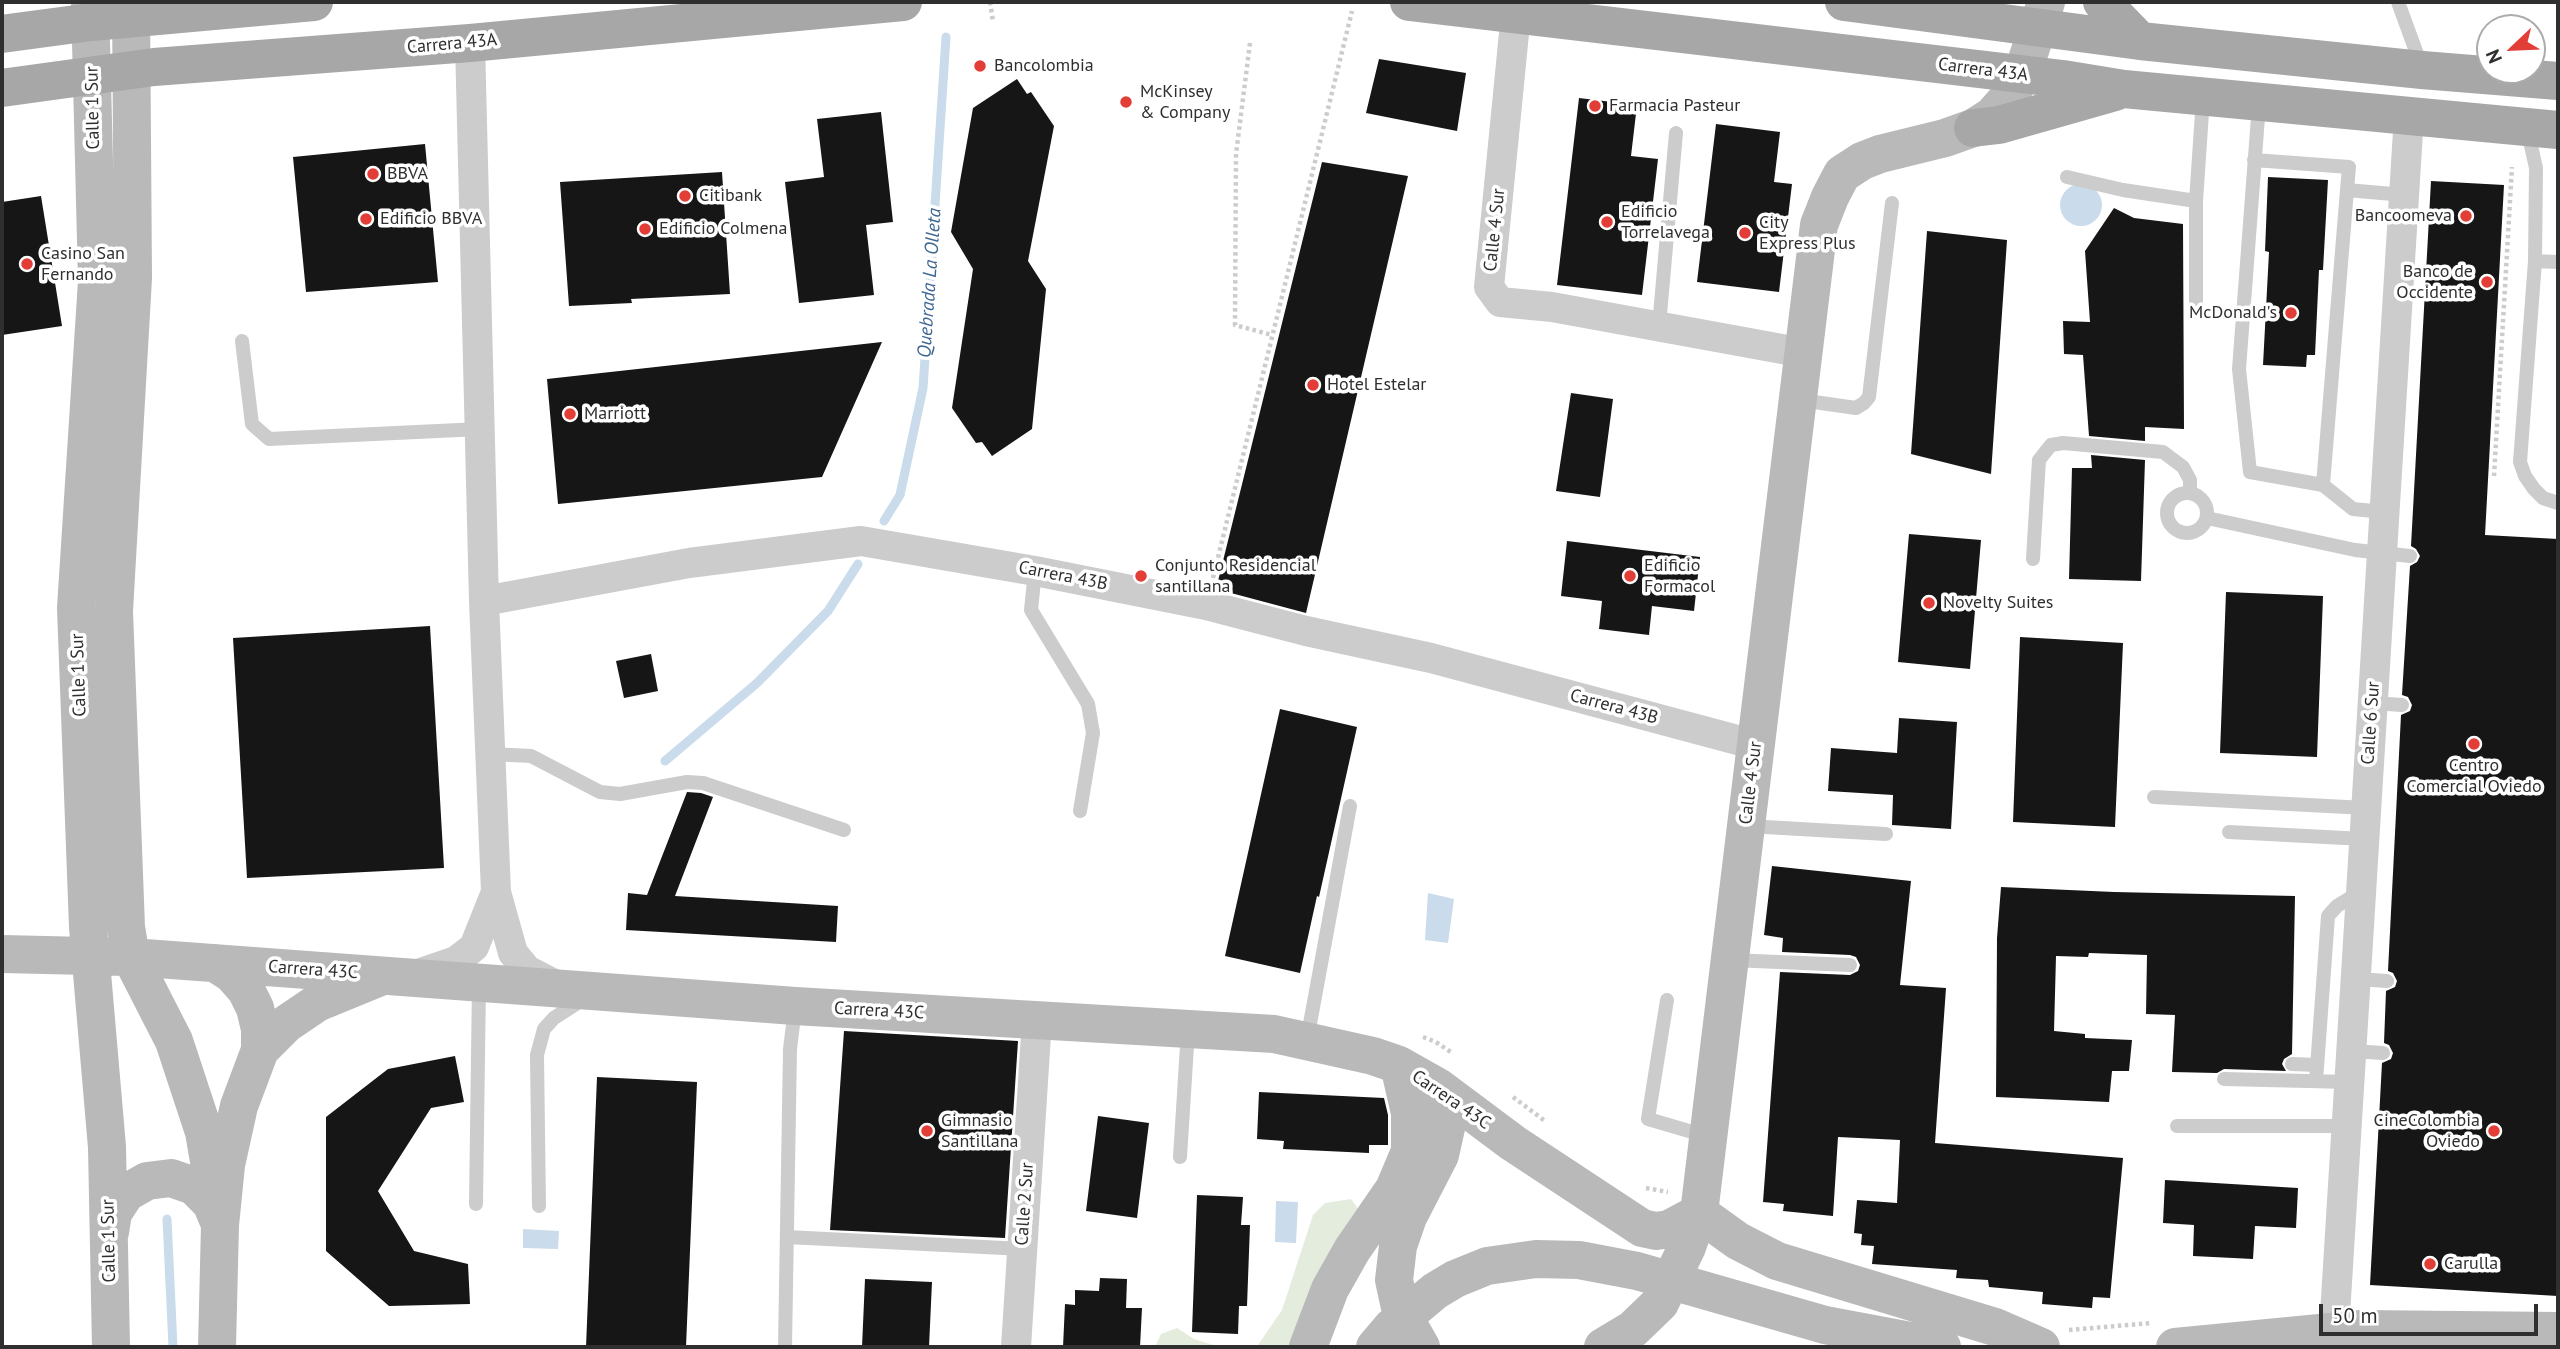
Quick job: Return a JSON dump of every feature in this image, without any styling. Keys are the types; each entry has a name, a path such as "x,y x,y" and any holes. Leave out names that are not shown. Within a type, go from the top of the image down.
{"main road":[{"path":"2,34 91,12 314,2"},
{"name":"Carrera 43A","path":"2,88 131,70 470,43 903,2"},
{"name":"Carrera 43A","path":"1409,2 1452,4 2203,98 2542,128"},
{"path":"1843,2 2042,15 2140,41 2422,70 2558,80"},
{"path":"2102,2 2140,41"},
{"path":"1973,128 1999,125 2124,89"}],"street":[{"path":"131,10 133,278 114,611 126,927 131,957 174,1041 200,1119 220,1225"},
{"name":"Calle 1 Sur","path":"91,12 97,281 76,608 88,927 107,1147 111,1347"},
{"name":"Calle 4 Sur","path":"1516,13 1489,288 1499,306 1552,307 1804,353"},
{"name":"Calle 4 Sur","path":"1603,1347 1633,1329 1660,1303 1695,1218 1708,1136 1819,225 1829,197 1842,174 1862,161 1945,138 1973,128 1992,116 2008,98 2022,75 2042,15"},
{"path":"470,43 484,601 496,892 513,953 527,970 578,990"},
{"name":"Calle 6 Sur","path":"2334,1331 2372,703 2396,555 2384,512 2409,115"},
{"name":"Carrera 43B","path":"484,601 689,563 861,541 1035,571 1206,605 1306,631 1431,658 1756,745"},
{"path":"260,1050 286,1024 317,1003 351,988 456,961 474,947 496,892"},
{"name":"Carrera 43C","path":"2,954 131,957 795,1006 1274,1034 1392,1063 1448,1072 1513,1143 1642,1228 1656,1231 1695,1218"},
{"path":"215,963 232,974 246,990 255,1008 260,1029 260,1050 239,1106 226,1165 220,1225 217,1347"},
{"name":"Calle 2 Sur","path":"1016,1347 1037,1019"},
{"path":"1308,1347 1330,1289 1352,1250 1394,1189 1410,1151 1410,1113 1392,1063"},
{"path":"1421,1347 1401,1312 1394,1280 1398,1246 1408,1217 1440,1155 1446,1128 1448,1072"},
{"path":"108,1237 113,1213 126,1193 147,1181 171,1178 194,1186 211,1203 220,1225"},
{"path":"1695,1218 1777,1261 1995,1327 2050,1339"},
{"path":"1375,1347 1392,1327 1435,1291 1455,1279 1487,1266 1536,1259 1579,1260 1637,1272 1825,1325 1942,1347"},
{"path":"2164,1335 2361,1329 2558,1331"}],"lane":[{"path":"2398,2 2422,70"},
{"path":"2196,312 2196,201 2203,98"},
{"path":"2259,104 2239,369 2250,472 2323,485 2353,509 2384,512"},
{"path":"2542,128 2536,168 2535,261 2520,462 2534,489 2543,498 2558,502"},
{"path":"1659,326 1676,133"},
{"path":"2254,160 2348,167 2323,485"},
{"path":"2067,177 2123,190 2196,201"},
{"path":"2347,190 2404,195"},
{"path":"1798,400 1856,408 1864,404 1869,397 1892,204"},
{"path":"2535,261 2558,262"},
{"path":"242,341 252,424 270,439 480,429"},
{"path":"2033,559 2039,460 2051,445 2063,443 2163,452 2183,467 2190,480 2190,493"},
{"path":"2190,493 2200,498 2206,506 2207,518 2203,526 2195,532 2184,534 2168,521 2167,510 2171,500 2180,494 2190,493"},
{"path":"2207,518 2396,555"},
{"path":"1035,571 1031,610 1088,704 1093,733 1080,811"},
{"path":"2372,703 2402,705"},
{"path":"491,754 531,756 600,792 620,794 687,782 704,783 844,830"},
{"path":"2154,797 2366,808"},
{"path":"1307,1041 1350,806"},
{"path":"1746,825 1886,834"},
{"path":"2229,832 2364,839"},
{"path":"2316,1081 2328,916 2337,906 2361,892"},
{"path":"1729,960 1850,965"},
{"path":"2356,979 2387,981"},
{"path":"476,1204 479,982"},
{"path":"539,1206 537,1055 544,1029 578,990"},
{"path":"1667,1000 1648,1119 1708,1136"},
{"path":"785,1347 790,1049 795,1006"},
{"path":"1180,1157 1188,1029"},
{"path":"2351,1051 2383,1053"},
{"path":"2292,1064 2317,1065"},
{"path":"2224,1079 2349,1082"},
{"path":"2177,1126 2347,1126"},
{"path":"787,1237 1023,1249"}],"path":[{"path":"990,2 993,21"},
{"path":"1206,605 1352,11"},
{"path":"1250,43 1236,154 1236,325 1272,335"},
{"path":"2494,476 2512,167"},
{"path":"1392,1063 1400,1028 1436,1042 1448,1072"},
{"path":"1511,1096 1555,1127"},
{"path":"1637,1182 1695,1218"},
{"path":"2050,1339 2164,1335"}],"shaded area":[{"path":"1351,1199 1359,1210 1303,1347 1252,1347 1258,1345 1282,1310 1313,1215 1325,1203"},
{"path":"1177,1328 1194,1339 1220,1347 1155,1347 1161,1334"}],"water":[{"path":"2081,184 2096,190 2102,205 2096,220 2081,226 2066,220 2060,205 2066,190"},
{"path":"1428,893 1454,899 1448,943 1425,940"},
{"path":"1276,1201 1298,1202 1296,1243 1275,1242"},
{"path":"523,1229 559,1231 558,1249 523,1248"}],"building":[{"path":"1379,59 1466,73 1457,131 1366,113"},
{"path":"1017,79 1027,94 1031,92 1054,126 1028,261 1046,289 1032,429 992,456 982,442 976,443 952,408 973,269 951,232 973,108"},
{"name":"Edificio Torrelavega","path":"1579,98 1637,105 1631,156 1658,159 1642,295 1557,285"},
{"path":"881,112 893,222 866,225 874,295 799,303 785,182 824,177 817,119"},
{"name":"City Express Plus","path":"1716,124 1780,132 1774,182 1792,184 1779,292 1697,282"},
{"name":"Edificio BBVA","path":"425,144 438,282 306,292 293,157"},
{"name":"Hotel Estelar","path":"1322,162 1408,176 1306,613 1216,589"},
{"name":"Edificio Colmena","path":"722,172 730,294 631,299 632,303 569,306 560,182"},
{"name":"McDonald's","path":"2268,177 2328,180 2323,270 2319,270 2315,355 2307,355 2306,367 2263,365 2269,252 2265,251"},
{"name":"Centro Comercial Oviedo","path":"2431,181 2504,185 2485,535 2558,539 2558,1296 2370,1285 2382,1063 2391,1059 2393,1053 2389,1045 2384,1043 2386,991 2395,987 2397,981 2393,973 2388,971 2401,715 2410,711 2412,705 2408,697 2402,695 2410,566 2417,562 2420,556 2411,546"},
{"name":"Casino San Fernando","path":"41,196 62,326 2,335 2,202"},
{"path":"2114,208 2134,218 2183,224 2184,429 2145,427 2145,441 2089,436 2083,355 2064,354 2063,321 2090,322 2085,251"},
{"path":"1927,231 2007,240 1991,474 1911,454"},
{"path":"882,342 822,477 558,504 547,379"},
{"path":"1571,393 1613,399 1600,497 1556,491"},
{"path":"2091,455 2145,460 2141,581 2069,579 2072,468 2092,468"},
{"path":"1909,534 1981,540 1970,669 1898,662"},
{"name":"Edificio Formacol","path":"1567,541 1700,557 1694,611 1652,606 1649,635 1599,629 1602,601 1561,596"},
{"path":"2226,592 2323,596 2317,757 2220,753"},
{"path":"430,626 444,868 247,878 233,638"},
{"path":"2020,637 2123,643 2115,827 2013,822"},
{"path":"651,654 658,691 624,698 616,661"},
{"path":"1280,709 1357,727 1300,973 1225,956"},
{"path":"1899,718 1957,722 1951,829 1892,825 1893,795 1828,791 1831,748 1897,753"},
{"path":"687,792 713,797 675,896 838,906 836,942 626,930 628,893 647,895"},
{"path":"1772,866 1911,881 1900,985 1946,988 1935,1143 2123,1158 2110,1298 2093,1297 2092,1308 2042,1304 2043,1292 1989,1287 1988,1280 1956,1278 1957,1270 1872,1264 1874,1246 1861,1245 1862,1234 1854,1233 1857,1200 1897,1203 1900,1140 1838,1137 1833,1216 1783,1211 1784,1204 1763,1202 1780,972 1850,975 1858,971 1860,965 1856,957 1850,955 1782,952 1783,938 1764,935"},
{"path":"2001,887 2295,896 2292,1054 2284,1059 2282,1064 2286,1071 2224,1069 2217,1073 2172,1072 2175,1015 2146,1014 2147,955 2089,953 2088,957 2056,956 2054,1031 2085,1034 2085,1038 2132,1040 2129,1071 2112,1071 2109,1102 1996,1097 1997,938"},
{"name":"Gimnasio Santillana","path":"844,1031 1018,1041 1005,1238 830,1230"},
{"path":"455,1056 464,1102 431,1108 378,1191 414,1251 468,1264 470,1304 389,1306 326,1251 326,1117 388,1069"},
{"path":"597,1077 697,1082 686,1347 586,1347"},
{"path":"1259,1092 1384,1098 1388,1115 1388,1145 1369,1145 1369,1153 1283,1149 1284,1141 1257,1139"},
{"path":"1098,1116 1149,1123 1137,1218 1086,1211"},
{"path":"2165,1180 2298,1188 2296,1228 2255,1226 2253,1259 2193,1256 2194,1225 2163,1223"},
{"path":"1197,1195 1243,1197 1241,1225 1250,1225 1247,1306 1239,1306 1238,1334 1192,1332"},
{"path":"1100,1278 1127,1279 1126,1308 1142,1308 1140,1347 1063,1347 1065,1304 1075,1305 1075,1290 1099,1291"},
{"path":"865,1279 932,1282 929,1347 862,1347"}],"waterway":[{"name":"Quebrada La Olleta","path":"884,521 900,495 923,388 946,37"},
{"name":"Quebrada La Olleta","path":"665,761 757,683 828,611 858,564"},
{"name":"Quebrada La Olleta","path":"167,1219 173,1347"}],"place":[{"name":"Bancolombia","path":"980,66"},
{"name":"McKinsey & Company","path":"1126,102"},
{"name":"Farmacia Pasteur","path":"1595,106"},
{"name":"BBVA","path":"373,174"},
{"name":"Citibank","path":"685,196"},
{"name":"Bancoomeva","path":"2466,216"},
{"name":"Edificio BBVA","path":"366,219"},
{"name":"Edificio Torrelavega","path":"1607,222"},
{"name":"Edificio Colmena","path":"645,229"},
{"name":"City Express Plus","path":"1745,233"},
{"name":"Casino San Fernando","path":"27,264"},
{"name":"Banco de Occidente","path":"2487,282"},
{"name":"McDonald's","path":"2291,313"},
{"name":"Hotel Estelar","path":"1313,385"},
{"name":"Marriott","path":"570,414"},
{"name":"Conjunto Residencial santillana","path":"1141,576"},
{"name":"Edificio Formacol","path":"1630,576"},
{"name":"Novelty Suites","path":"1929,603"},
{"name":"Centro Comercial Oviedo","path":"2474,744"},
{"name":"Gimnasio Santillana","path":"927,1131"},
{"name":"CineColombia Oviedo","path":"2494,1131"},
{"name":"Carulla","path":"2430,1264"}]}
